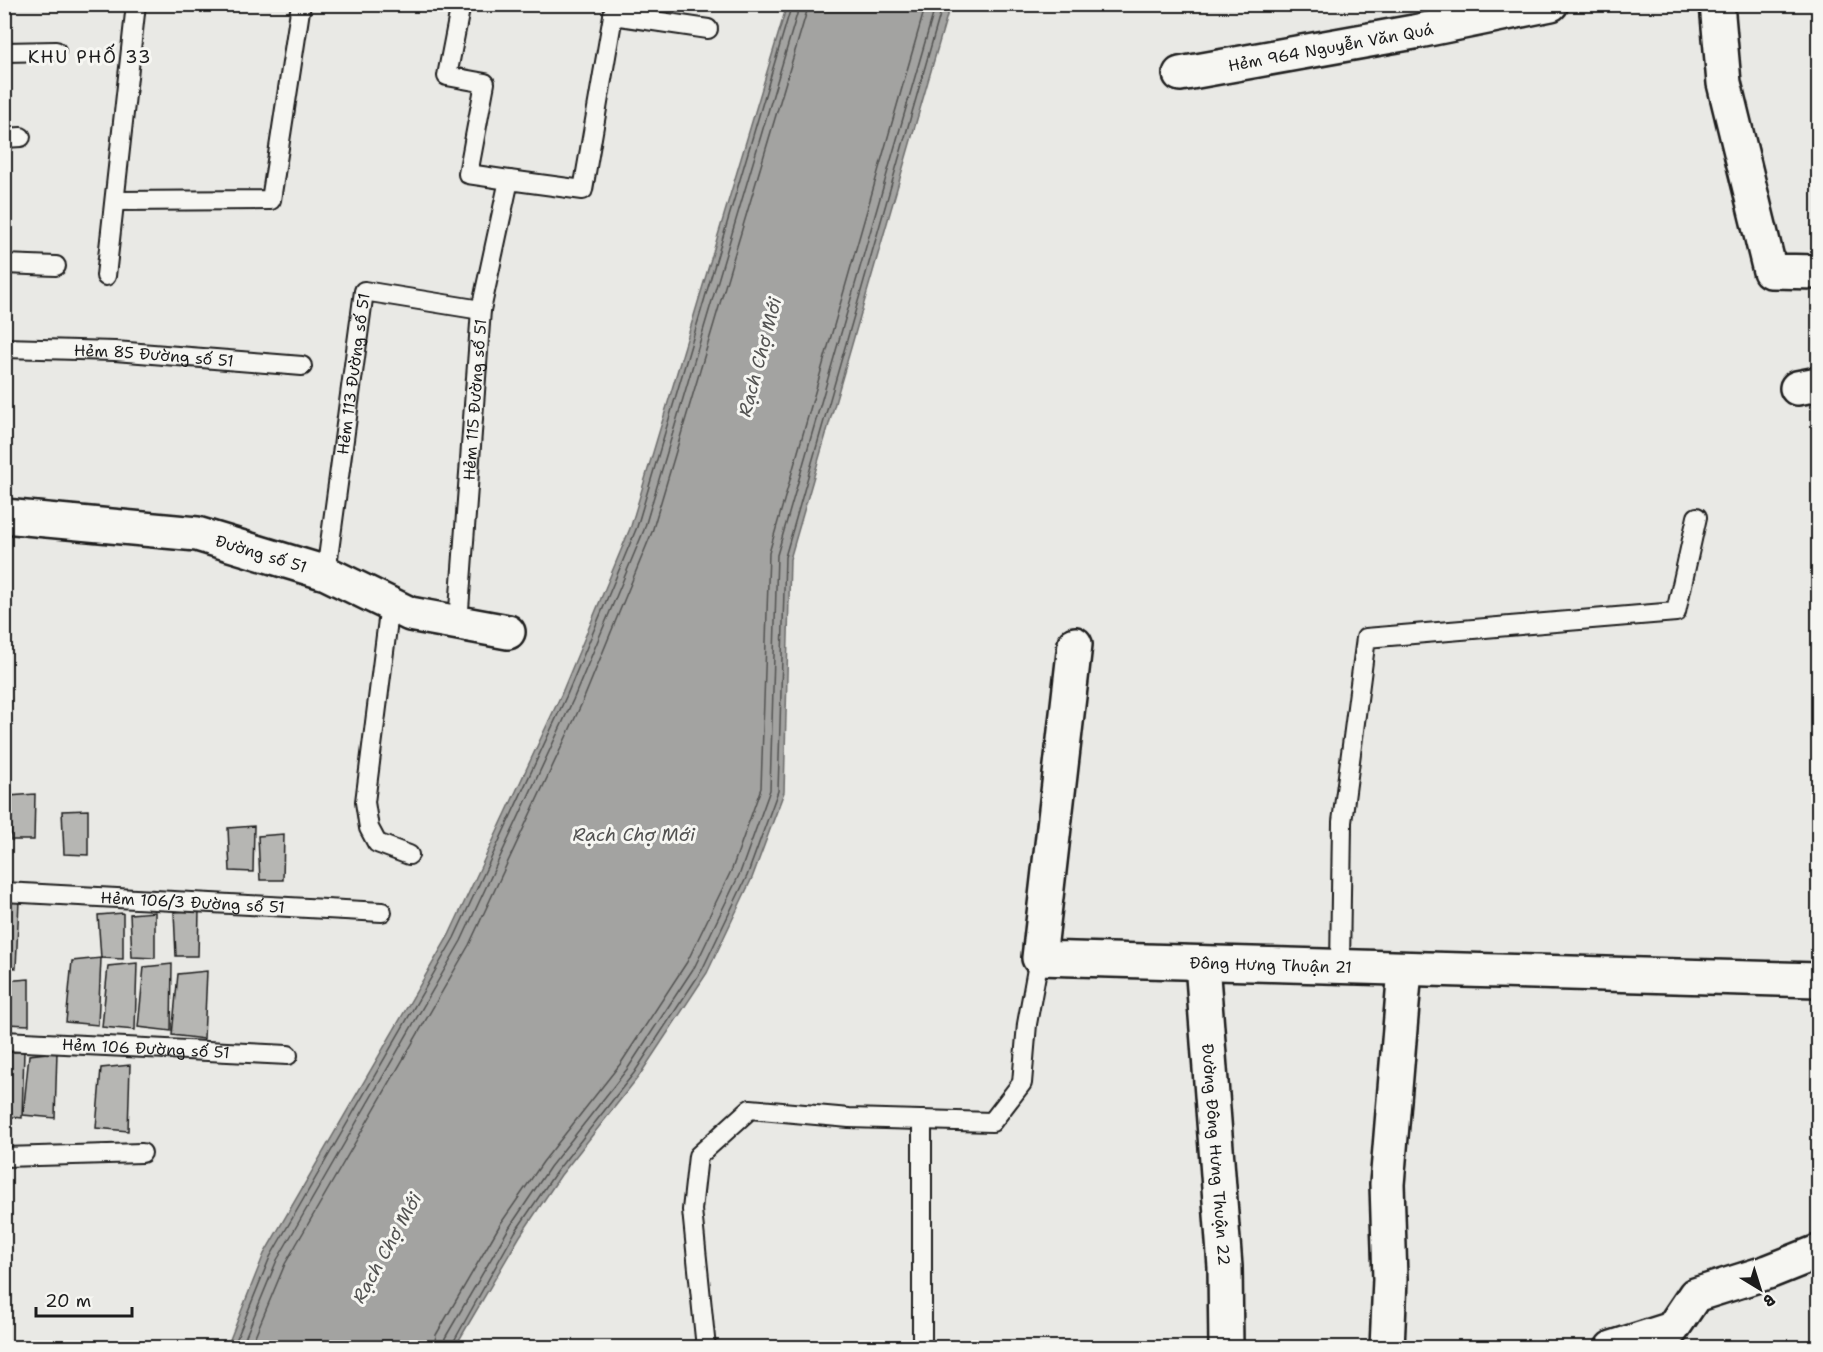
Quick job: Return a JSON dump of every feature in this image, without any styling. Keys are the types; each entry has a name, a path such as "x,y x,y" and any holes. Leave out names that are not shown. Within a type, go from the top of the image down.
{"street":[{"name":"Hẻm 964 Nguyễn Văn Quá","path":"1180,74 1505,9 1551,4"},
{"path":"1717,4 1724,83 1770,271 1818,272"},
{"name":"Đường số 51","path":"4,516 197,534 326,573 410,614 508,632"},
{"path":"1039,958 1075,644"},
{"name":"Đông Hưng Thuận 21","path":"1039,958 1818,980"},
{"name":"Đường Đông Hưng Thuận 22","path":"1202,963 1225,1267 1226,1347"},
{"path":"1387,1347 1390,1279 1387,1184 1405,969"},
{"path":"1612,1347 1672,1329 1695,1296 1768,1272 1818,1251"}],"lane":[{"path":"106,276 136,4"},
{"path":"116,201 271,200 300,4"},
{"path":"461,4 447,76 485,83 468,174 583,190 614,10 708,29"},
{"path":"4,52 56,51"},
{"name":"Hẻm 115 Đường số 51","path":"458,623 481,310 509,180"},
{"path":"4,264 56,266"},
{"name":"Hẻm 113 Đường số 51","path":"326,573 364,291 481,310"},
{"name":"Hẻm 85 Đường số 51","path":"4,348 115,351 302,366"},
{"path":"1340,967 1342,822 1366,638 1676,612 1697,517"},
{"path":"390,604 365,802 366,815 377,843 409,855"},
{"name":"Hẻm 106/3 Đường số 51","path":"4,892 382,912"},
{"path":"706,1347 692,1210 698,1156 750,1108 849,1118 992,1122 1022,1083 1028,1024 1039,958"},
{"name":"Hẻm 106 Đường số 51","path":"4,1041 288,1055"},
{"path":"922,1120 922,1347"},
{"path":"4,1158 142,1153"}],"water":[{"name":"Rạch Chợ Mới","path":"787,5 950,5 790,559 784,792 752,878 707,973 639,1076 561,1175 520,1236 455,1347 227,1347 264,1254 449,935 561,695 631,526"}],"building":[{"path":"35,794 34,840 11,840 9,796"},
{"path":"88,810 88,855 64,854 62,811"},
{"path":"254,826 253,872 230,871 228,828"},
{"path":"284,834 283,880 260,880 258,836"},
{"path":"19,901 16,968 4,967 4,902"},
{"path":"199,910 198,956 176,956 174,912"},
{"path":"155,912 155,958 132,957 130,914"},
{"path":"123,913 123,959 101,958 98,915"},
{"path":"101,958 98,1025 66,1022 72,961"},
{"path":"137,963 135,1030 102,1027 108,966"},
{"path":"172,964 171,1031 138,1027 144,967"},
{"path":"207,971 204,1039 172,1035 178,974"},
{"path":"29,979 29,1025 6,1024 4,981"},
{"path":"24,1051 22,1118 4,1116 4,1053"},
{"path":"57,1052 55,1118 23,1115 29,1055"},
{"path":"130,1065 128,1131 96,1128 101,1068"}],"district":[{"name":"KHU PHỐ 33","path":"90,57"}]}
